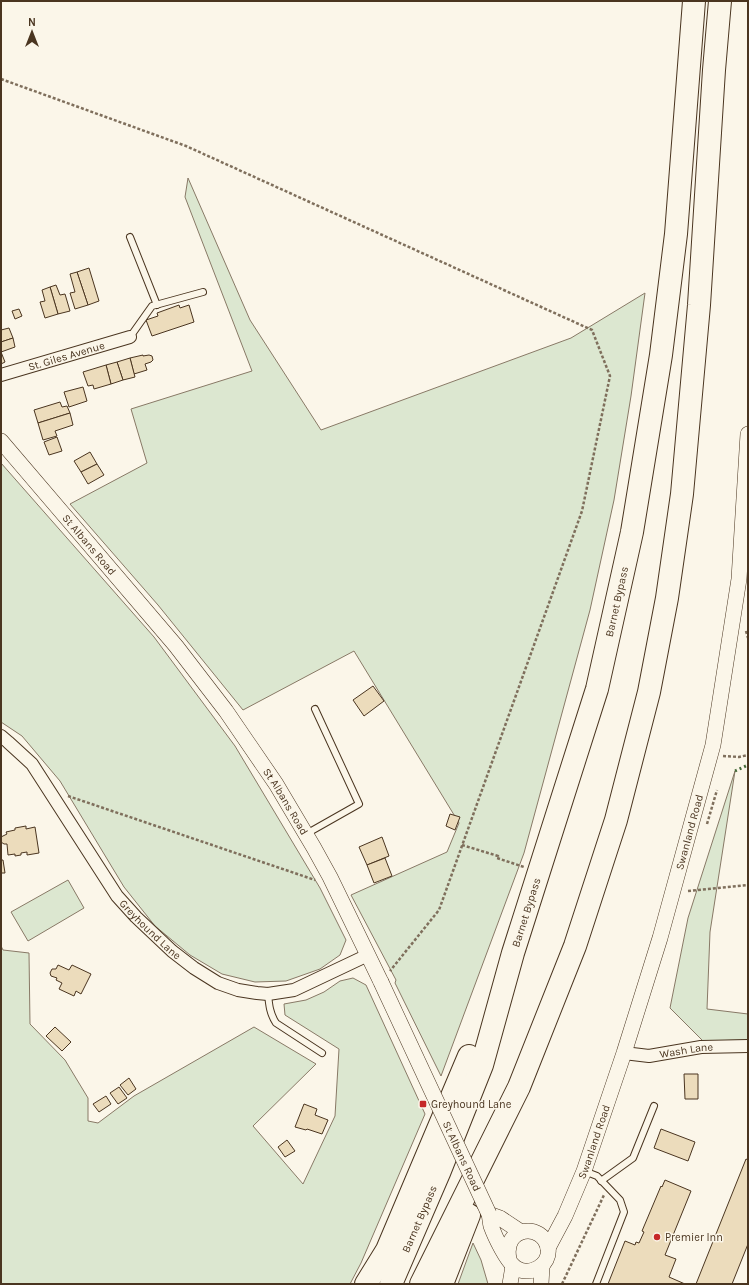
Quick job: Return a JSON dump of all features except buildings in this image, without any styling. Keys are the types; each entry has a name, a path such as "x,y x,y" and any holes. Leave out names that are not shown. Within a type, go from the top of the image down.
{"highway":[{"name":"Barnet Bypass","path":"391,1284 439,1173 482,1065 513,954 597,689 632,532 661,354 675,242 694,1"},
{"path":"442,1284 575,946 616,820 649,692 667,598 682,494 699,306 714,70 720,1"},
{"path":"366,1284 387,1250 513,954"},
{"path":"421,1284 519,1087"}],"street":[{"name":"St. Giles Avenue","path":"1,375 130,337"},
{"name":"Swanland Road","path":"548,1248 565,1216 584,1171 624,1053 660,938 710,754 739,579 748,434"},
{"name":"St Albans Road","path":"1,441 176,646 234,723 276,784 330,877 381,982 489,1214 491,1226 511,1262"},
{"name":"Greyhound Lane","path":"1,736 32,764 117,896 152,933 194,968 218,982 238,990 268,994 294,990 368,955"},
{"name":"Wash Lane","path":"624,1053 649,1056 701,1047 748,1046"},
{"path":"489,1214 500,1218 521,1232"},
{"path":"539,1235 565,1216"},
{"path":"541,1284 542,1266 548,1255 548,1248 545,1241 539,1235 528,1231 521,1232 511,1239 507,1252 511,1262 518,1269 531,1271 542,1266"},
{"path":"510,1284 511,1262"}],"lane":[{"path":"130,237 156,305"},
{"path":"130,337 152,306 203,292"},
{"path":"306,834 359,804 315,709"},
{"path":"268,994 271,1016 276,1023 322,1053"},
{"path":"601,1181 633,1158 654,1106"},
{"path":"584,1171 597,1176 620,1200 624,1212 596,1284"}],"path":[{"path":"1,79 186,146 592,330 610,376 582,511 439,910 381,982"},
{"path":"710,754 739,758 748,756"},
{"path":"53,796 69,796 320,882 330,877"},
{"path":"462,845 498,856 497,858 518,865"},
{"path":"688,890 748,885"},
{"path":"562,1284 608,1188"}],"green space":[{"path":"188,178 250,320 321,430 571,338 645,293 631,396 614,500 590,610 524,853 441,1076 395,983 396,980 351,895 447,852 459,823 354,651 243,710 158,605 70,504 147,463 131,409 252,371 185,197"},
{"path":"1,463 154,637 235,746 320,888 346,940 340,955 320,969 286,981 255,982 222,974 190,955 155,926 124,887 60,781 22,736 1,722"},
{"path":"735,771 710,932 707,1009 748,1014 748,1040 703,1041 670,1008 688,918"},
{"path":"68,880 84,908 28,941 11,912"},
{"path":"1,946 3,950 29,953 30,1024 65,1060 88,1098 88,1121 98,1123 134,1096 254,1027 316,1064 253,1126 303,1184 335,1116 339,1049 285,1015 284,1004 306,1000 324,992 340,981 353,978 366,985 425,1114 361,1263 350,1284 1,1284"},
{"path":"473,1243 481,1260 488,1284 458,1284"}],"hedge":[{"path":"735,771 748,765"}],"place":[{"name":"Greyhound Lane","path":"423,1104"},
{"name":"Premier Inn","path":"657,1237"}]}
